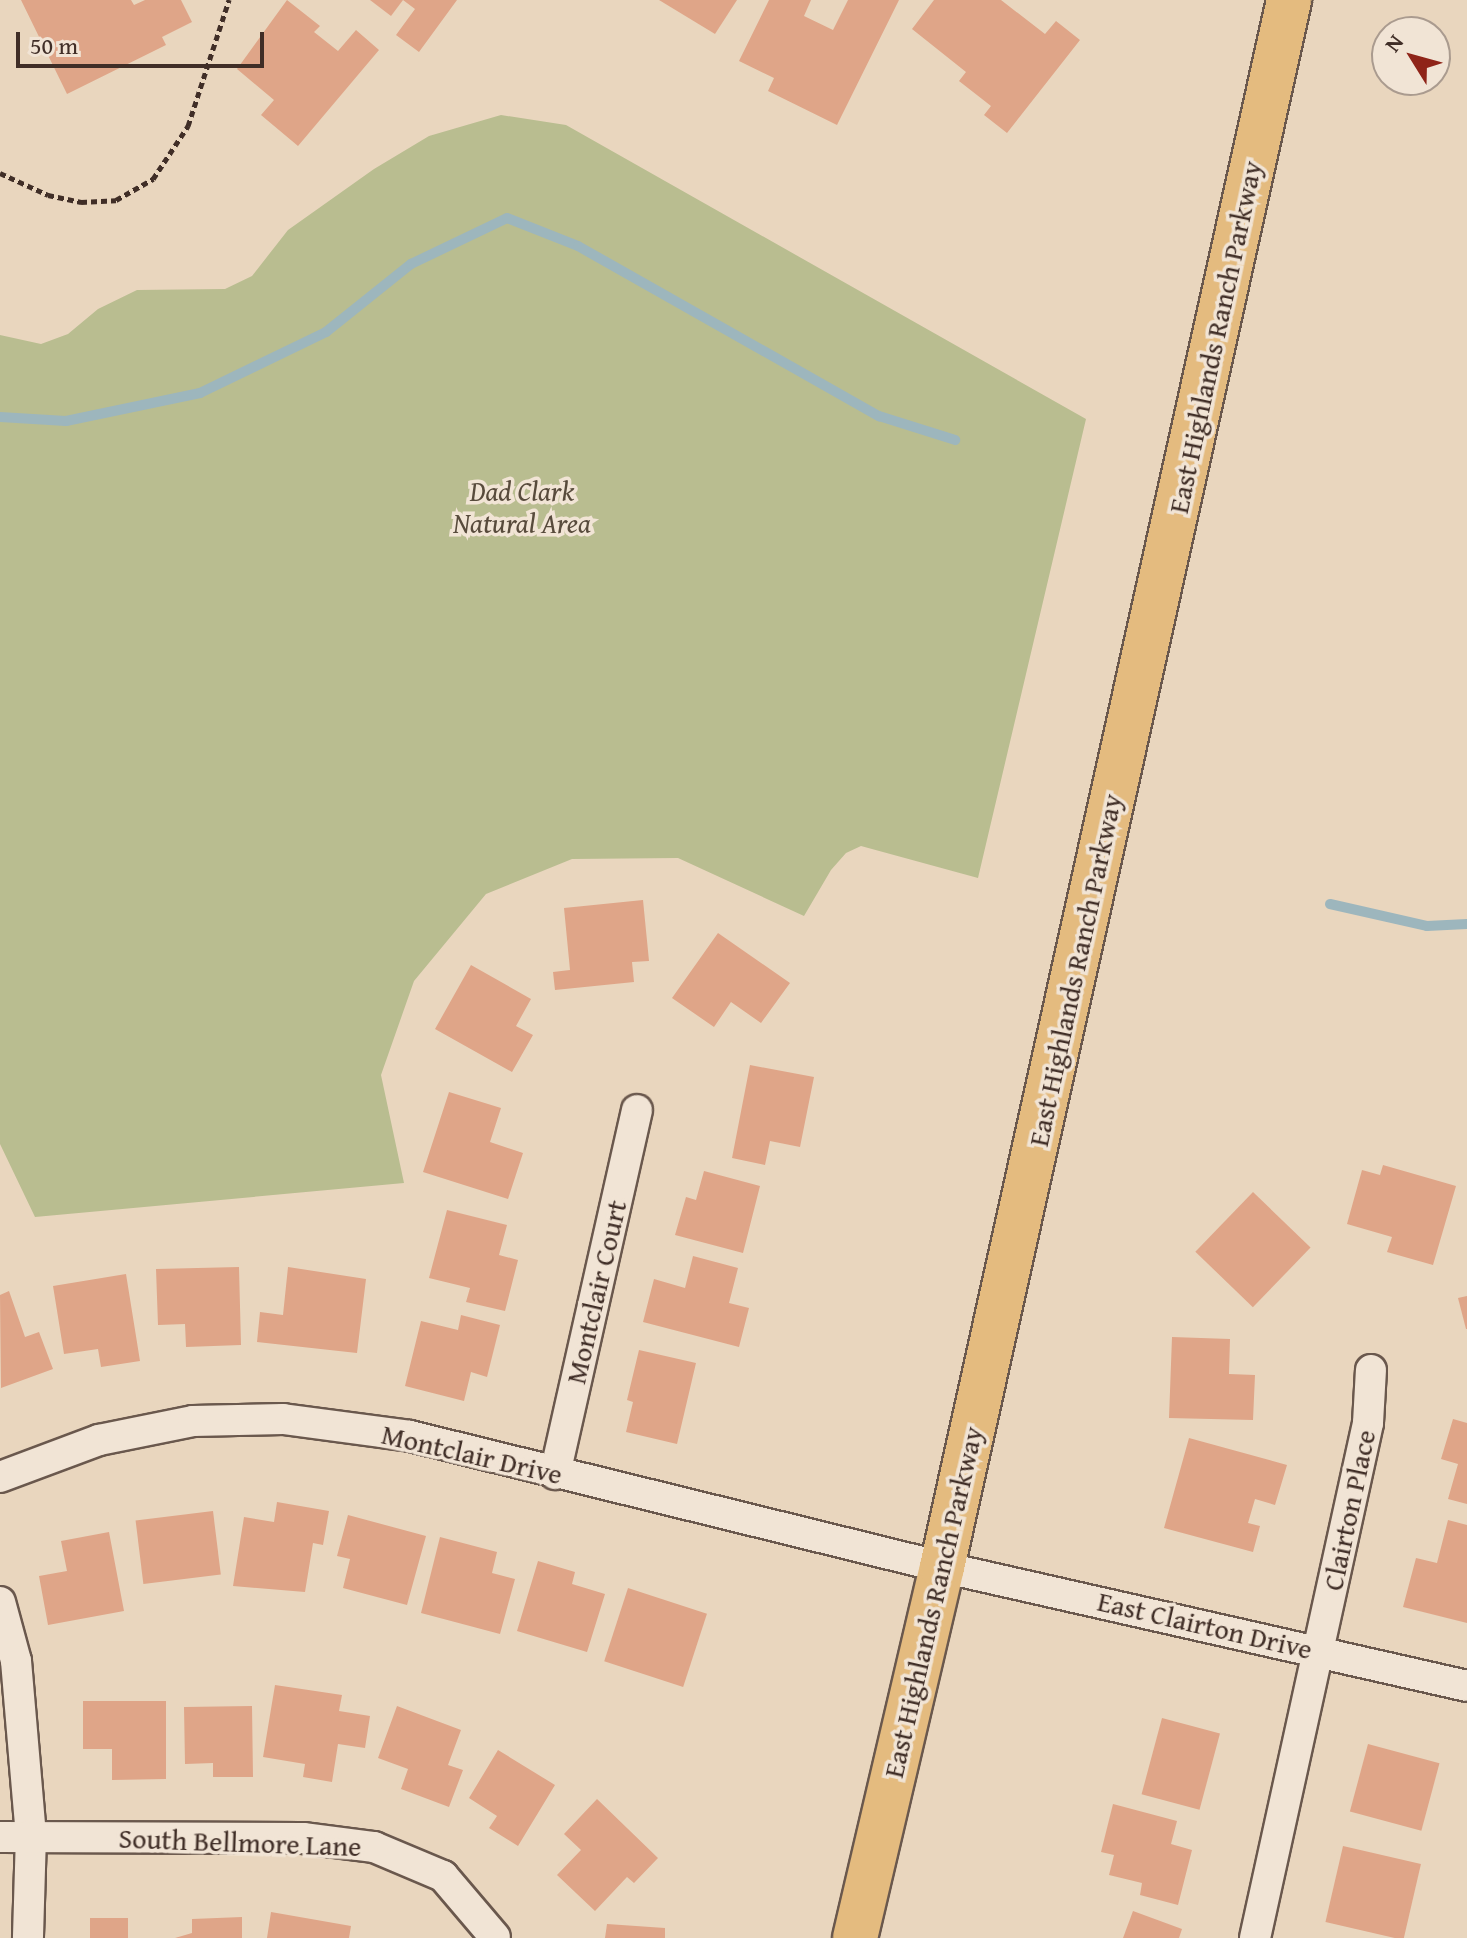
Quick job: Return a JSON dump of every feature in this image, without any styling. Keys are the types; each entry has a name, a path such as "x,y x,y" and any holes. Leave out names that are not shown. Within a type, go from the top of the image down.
{"main road":[{"name":"East Highlands Ranch Parkway","path":"855,1938 942,1567 1289,0"}],"street":[{"name":"Montclair Court","path":"555,1474 637,1110"},
{"name":"Clairton Place","path":"1255,1938 1368,1423 1371,1370"},
{"name":"Montclair Drive","path":"0,1477 115,1437 193,1421 283,1419 410,1436 942,1567"},
{"name":"East Clairton Drive","path":"942,1567 1467,1686"},
{"path":"0,1602 16,1661 31,1835 28,1938"},
{"name":"South Bellmore Lane","path":"0,1837 303,1838 374,1847 443,1876 495,1937"}],"path":[{"path":"0,173 48,195 81,202 116,200 153,179 188,126 229,0"}],"green space":[{"name":"Dad Clark Natural Area","path":"501,115 566,125 1086,419 978,878 861,846 846,853 831,870 804,916 678,858 572,859 486,894 414,981 381,1075 404,1183 35,1217 0,1144 0,335 41,344 68,334 98,309 137,290 225,289 252,276 288,230 374,169 429,136"}],"building":[{"path":"21,0 131,0 134,5 145,0 181,0 192,22 162,37 166,45 67,94"},
{"path":"287,0 320,26 314,32 338,51 356,30 379,50 298,146 261,115 274,100 237,69"},
{"path":"370,0 403,0 391,16"},
{"path":"403,0 457,0 419,52 396,35 415,9"},
{"path":"659,0 737,0 715,34"},
{"path":"769,0 811,0 804,16 833,30 848,0 899,0 837,125 768,91 774,78 739,61"},
{"path":"934,0 1001,0 1045,34 1056,21 1080,40 1007,133 984,115 991,106 959,81 966,72 912,29"},
{"path":"643,900 649,961 632,962 634,982 555,990 553,972 570,970 564,908"},
{"path":"718,933 790,983 761,1023 731,1002 714,1027 672,998"},
{"path":"471,965 531,999 516,1026 533,1035 512,1072 435,1029"},
{"path":"750,1065 814,1077 800,1147 770,1141 765,1165 732,1158"},
{"path":"449,1092 501,1108 490,1142 523,1153 508,1199 423,1172"},
{"path":"1383,1165 1456,1186 1433,1265 1387,1252 1392,1237 1347,1224 1362,1170 1380,1175"},
{"path":"704,1171 760,1186 743,1253 675,1235 686,1197 696,1200"},
{"path":"1253,1192 1311,1248 1253,1307 1195,1252"},
{"path":"447,1210 507,1225 499,1255 518,1260 505,1311 466,1302 470,1288 429,1278"},
{"path":"693,1256 738,1268 729,1303 749,1308 739,1347 643,1322 654,1279 685,1288"},
{"path":"239,1267 241,1345 186,1347 185,1324 158,1325 156,1269"},
{"path":"288,1267 366,1279 357,1353 257,1342 260,1312 283,1315"},
{"path":"126,1274 140,1361 101,1367 98,1349 64,1354 53,1286"},
{"path":"9,1291 25,1337 39,1332 53,1369 1,1388 0,1295"},
{"path":"1467,1296 1467,1329 1466,1329 1458,1298"},
{"path":"461,1315 500,1325 487,1377 471,1372 464,1401 405,1386 421,1321 458,1330"},
{"path":"1172,1337 1230,1339 1229,1374 1255,1375 1253,1420 1169,1418"},
{"path":"639,1350 696,1363 677,1444 626,1432 633,1402 627,1400"},
{"path":"1453,1419 1467,1423 1467,1504 1448,1499 1458,1464 1441,1459"},
{"path":"1189,1438 1287,1465 1275,1505 1255,1499 1248,1523 1260,1526 1253,1552 1164,1528"},
{"path":"277,1502 329,1511 323,1545 313,1543 305,1592 233,1586 244,1517 274,1522"},
{"path":"213,1511 221,1575 143,1584 136,1521"},
{"path":"348,1515 426,1536 407,1605 343,1588 350,1559 337,1556"},
{"path":"1448,1520 1467,1525 1467,1623 1403,1607 1416,1558 1437,1563"},
{"path":"109,1532 124,1611 48,1625 39,1576 67,1571 61,1541"},
{"path":"440,1537 497,1552 492,1573 515,1579 500,1634 421,1613"},
{"path":"538,1561 575,1572 572,1584 605,1594 587,1652 517,1631"},
{"path":"628,1588 707,1614 683,1687 604,1661"},
{"path":"275,1685 342,1695 339,1711 370,1716 365,1748 338,1744 332,1782 303,1777 305,1764 263,1757"},
{"path":"83,1701 166,1701 166,1779 112,1780 112,1749 83,1749"},
{"path":"252,1706 253,1777 213,1777 213,1763 185,1764 184,1707"},
{"path":"397,1706 461,1730 448,1765 463,1770 449,1807 401,1789 408,1769 378,1758"},
{"path":"1162,1718 1220,1734 1200,1810 1142,1794"},
{"path":"1368,1744 1439,1763 1421,1831 1350,1812"},
{"path":"498,1750 555,1785 518,1846 489,1828 497,1816 469,1798"},
{"path":"597,1799 658,1858 634,1883 627,1877 595,1911 557,1875 581,1850 564,1834"},
{"path":"1113,1804 1177,1821 1171,1844 1192,1850 1178,1905 1140,1895 1142,1883 1109,1875 1114,1855 1101,1852"},
{"path":"1343,1846 1421,1864 1404,1938 1325,1922"},
{"path":"1133,1911 1182,1929 1179,1938 1123,1938"},
{"path":"271,1912 351,1926 349,1938 267,1938"},
{"path":"242,1917 242,1938 175,1938 192,1933 192,1919"},
{"path":"90,1918 128,1918 128,1938 90,1938"},
{"path":"607,1924 665,1928 665,1938 605,1938"}],"waterway":[{"path":"0,417 66,421 200,393 326,332 411,264 507,218 578,246 879,416 955,440"},
{"path":"1330,904 1427,926 1467,924"}]}
